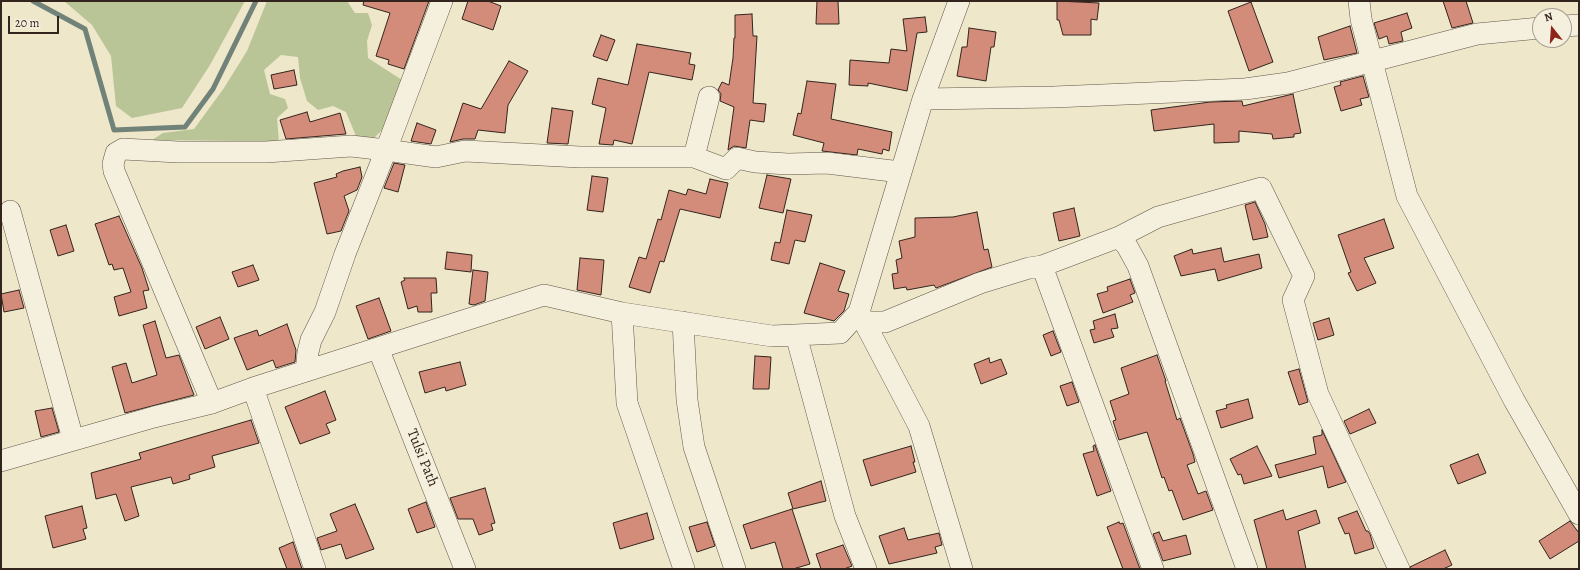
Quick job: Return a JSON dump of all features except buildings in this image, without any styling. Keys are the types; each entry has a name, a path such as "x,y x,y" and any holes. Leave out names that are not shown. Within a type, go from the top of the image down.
{"street":[{"path":"306,371 311,340 325,312 345,254 442,1"},
{"path":"1,461 73,439 212,403 253,388 544,295 622,313 772,336 840,333 861,317 900,172 922,99 959,1"},
{"path":"1359,1 1362,19 1407,196 1514,400 1579,514"},
{"path":"922,99 1054,98 1244,90 1288,83 1478,34 1532,29"},
{"path":"694,157 709,97"},
{"path":"212,403 114,171 113,164 116,153 123,149 178,152 266,152 351,146 436,157 465,151 580,157 694,157 726,169 737,158 755,162 788,164 827,162 900,172"},
{"path":"861,317 885,322 980,283 1029,268 1042,266 1119,237 1158,216 1261,188 1304,276 1293,300 1318,394 1399,569"},
{"path":"10,211 73,439"},
{"path":"1119,237 1127,246 1138,266 1247,569"},
{"path":"1042,266 1153,569"},
{"path":"622,313 627,403 684,569"},
{"path":"861,317 919,426 962,569"},
{"path":"683,322 687,400 694,447 735,569"},
{"path":"796,335 845,516 866,569"},
{"name":"Tulsi Path","path":"378,348 465,569"},
{"path":"253,388 315,569"}],"green space":[{"path":"64,1 245,1 210,65 182,108 132,118 116,106 111,56 92,25"},
{"path":"267,1 347,1 355,13 368,13 372,25 367,41 368,58 402,80 385,127 372,140 356,136 346,112 333,106 318,110 307,101 300,78 298,57 281,55 264,70 270,94 285,99 288,108 277,118 279,142 262,145 240,141 152,140 163,133 194,129 224,88 247,51"}],"waterway":[{"path":"33,1 85,29 114,130 185,127 213,89 256,1"}]}
